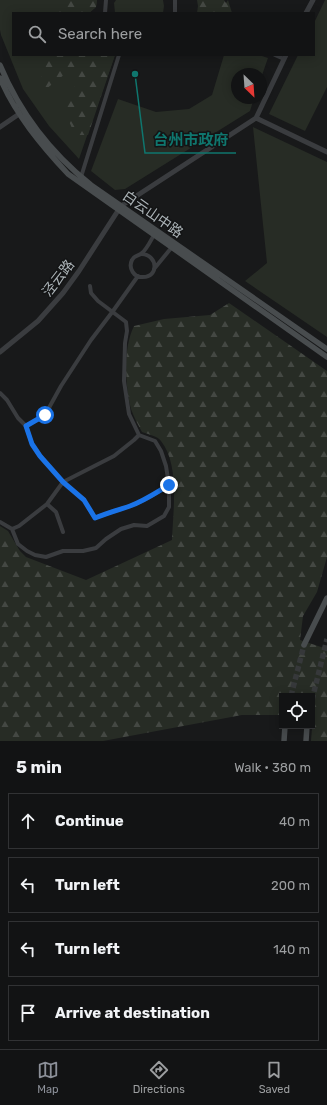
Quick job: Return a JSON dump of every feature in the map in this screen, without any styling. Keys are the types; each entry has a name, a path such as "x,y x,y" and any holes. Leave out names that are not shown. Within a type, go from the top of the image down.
{"main road":[{"name":"白云山中路","path":"0,65 22,112 52,149 81,177 154,235 327,358"},
{"name":"白云山中路","path":"0,78 51,156 68,174 327,349"},
{"path":"304,645 327,598"},
{"path":"284,741 285,729"},
{"path":"306,741 307,729"}],"street":[{"path":"105,12 106,0"},
{"path":"175,0 175,12"},
{"path":"307,12 313,0"},
{"path":"81,177 119,56"},
{"path":"120,208 256,118 285,57"},
{"path":"0,127 22,112"},
{"path":"256,118 327,152"},
{"name":"泾云路","path":"0,352 38,321 63,293 84,264 120,208"},
{"path":"142,254 154,235"},
{"path":"154,270 154,262 152,258 146,254 134,257 131,264 132,271 141,278 149,276 154,270 172,247"},
{"path":"26,426 45,415 61,386 91,340 138,276"},
{"path":"0,522 12,529 18,544 27,551 35,555 46,557 63,551 83,551 96,548 121,529 134,525 147,526 164,516 169,507 169,485 166,466 161,451 155,442 139,435 129,414 124,381 125,343 127,331 126,322 98,301 91,293 90,286"},
{"path":"0,393 7,400 18,418 26,426 32,444 40,456 63,482 84,500 95,518 131,505 153,495 169,485"},
{"path":"12,529 19,526 46,504 63,482 114,456 139,435"},
{"path":"46,504 56,512 63,532"}],"green space":[{"path":"0,0 97,0 96,7 90,12 12,12 12,56 115,56 79,159 49,126 23,89 0,30"},
{"path":"68,0 97,0 96,7 90,12 47,12 59,2"},
{"path":"116,0 163,0 164,6 163,12 115,12 114,3"},
{"path":"197,0 224,0 226,3 228,0 232,12 197,12"},
{"path":"325,0 327,0 327,87 305,131 269,114 298,56 315,56 315,21"},
{"path":"50,56 115,56 88,135 75,135 65,112 78,77 65,74 46,89 40,80"},
{"path":"224,56 262,56 268,58 264,68 231,68 231,104 252,104 250,111 125,189 115,190 91,171 118,99 156,112 189,109 212,95"},
{"path":"253,127 327,162 327,337 245,281 267,263"},
{"path":"229,303 327,371 327,557 317,592 303,616 300,640 324,648 327,645 327,741 311,741 312,729 315,729 315,693 279,693 279,715 242,715 103,741 0,741 0,526 8,531 20,551 26,557 86,580 172,540 174,489 171,462 160,439 142,432 131,409 126,378 128,345 134,326 164,319 210,315"}],"tunnel":[{"path":"314,693 327,639"},
{"path":"292,693 304,645"}],"place":[{"name":"台州市政府","path":"135,74"}],"route":[{"path":"45,415 26,426 32,444 40,456 63,482 84,500 95,518 131,505 153,495 169,485"}]}
